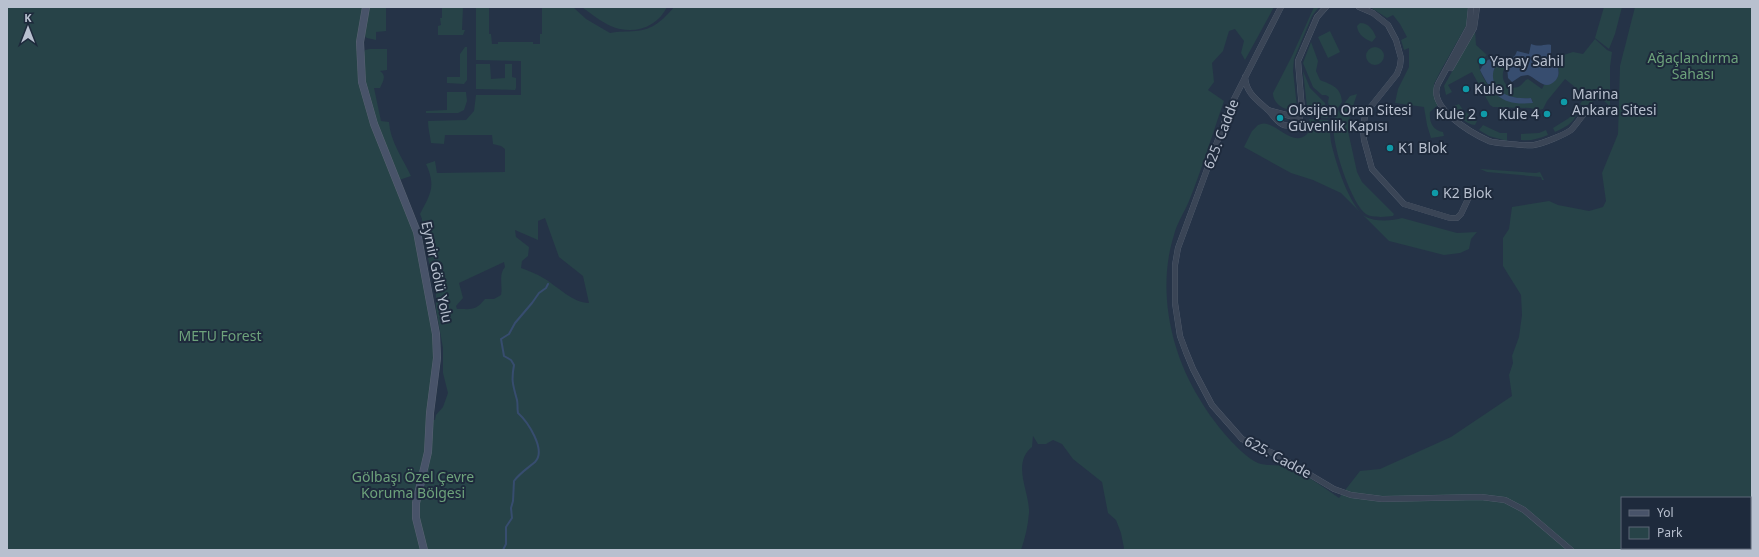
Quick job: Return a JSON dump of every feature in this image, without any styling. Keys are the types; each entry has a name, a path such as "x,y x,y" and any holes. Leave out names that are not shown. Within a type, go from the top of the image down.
{"street":[{"name":"Eymir Gölü Yolu","path":"366,7 360,42 360,68 362,82 374,124 417,232 436,334 437,358 430,413 428,452 416,503 416,518 424,550"},
{"name":"625. Cadde","path":"1281,7 1230,107 1196,202 1184,229 1175,265 1175,303 1180,336 1193,369 1212,405 1242,439 1277,455 1341,492 1362,497 1382,499 1495,497 1505,500 1524,510 1571,550"},
{"path":"1245,77 1246,85 1252,96 1268,110 1278,122 1285,125 1294,124 1300,118 1302,110 1298,60 1317,17 1326,7"},
{"path":"1359,7 1373,13 1388,25 1396,40 1401,58 1397,74 1369,108 1365,116 1363,128 1364,140 1372,169 1401,202 1409,206 1450,218 1456,218 1461,214 1468,199"},
{"path":"1471,7 1470,27 1436,91 1438,98 1448,115 1490,142 1534,145 1570,130 1585,113"},
{"path":"1454,120 1442,97 1440,89 1474,28 1477,7"},
{"path":"1268,110 1294,117 1302,110"}],"green space":[{"path":"7,7 366,7 362,29 367,102 412,219 436,334 430,420 435,420 436,415 443,407 448,393 443,373 443,348 436,309 436,295 420,214 431,189 431,178 426,164 435,161 437,173 505,172 505,149 501,146 493,144 492,135 445,135 444,144 431,143 428,121 466,120 474,111 476,95 521,95 521,61 476,60 476,7 489,7 489,34 491,34 492,44 498,44 498,42 533,42 533,44 540,44 540,34 542,34 542,7 573,7 586,19 610,33 647,29 662,20 674,7 1274,7 1245,60 1241,53 1244,41 1235,29 1229,31 1223,51 1212,63 1214,82 1208,90 1224,101 1194,189 1174,235 1169,255 1167,276 1169,319 1180,360 1189,380 1210,415 1231,441 1254,461 1262,464 1287,467 1301,473 1339,498 1360,471 1380,469 1451,437 1512,396 1509,375 1513,363 1512,356 1519,337 1522,315 1521,295 1503,266 1503,238 1509,229 1512,207 1549,201 1558,205 1589,211 1603,207 1606,201 1602,173 1618,134 1620,66 1635,7 1752,7 1752,550 1123,550 1124,548 1121,533 1116,520 1108,513 1102,482 1073,459 1062,444 1053,440 1046,444 1038,444 1033,436 1032,447 1026,454 1022,470 1029,505 1029,513 1021,550 7,550","holes":["545,218 559,257 583,276 589,303 571,298 542,277 521,268 522,261 528,256 529,247 516,237 515,230 538,240 538,221","504,262 505,267 501,277 501,295 494,299 485,299 479,306 473,308 457,309 456,306 463,298 459,283"]},
{"path":"369,7 386,7 386,31 376,32 376,40 364,36"},
{"path":"437,7 463,7 462,30 465,30 463,35 438,35 438,26 441,25 440,18 442,18 442,8"},
{"path":"582,7 667,7 659,19 648,26 641,29 627,30 610,26"},
{"path":"1314,7 1319,7 1312,16 1294,59 1293,71 1297,107 1295,110 1291,110 1280,106 1275,100 1273,93 1292,56"},
{"path":"1370,7 1468,7 1467,24 1434,84 1435,94 1439,104 1430,112 1430,119 1432,125 1439,131 1443,132 1444,136 1431,138 1424,107 1395,103 1398,89 1409,67 1409,48 1404,50 1401,40 1407,37 1393,15 1387,18"},
{"path":"1604,7 1622,7 1615,34 1609,49 1595,38"},
{"path":"1360,23 1366,24 1374,32 1376,37 1372,42 1360,34 1357,26"},
{"path":"1475,30 1476,45 1487,55 1479,62 1479,68 1487,84 1498,95 1517,103 1533,102 1531,98 1508,96 1502,94 1498,90 1493,79 1494,70 1497,65 1503,64 1508,68 1504,69 1503,73 1507,86 1514,88 1518,87 1528,79 1542,89 1544,85 1554,82 1559,74 1559,70 1551,59 1573,52 1583,54 1595,39 1607,50 1612,52 1610,67 1610,108 1608,104 1602,100 1591,102 1585,107 1580,104 1586,96 1565,79 1547,101 1543,109 1539,110 1530,108 1493,107 1490,105 1472,72 1448,85 1452,92 1446,95 1444,86"},
{"path":"1330,31 1340,52 1328,58 1318,37"},
{"path":"1311,42 1318,61 1316,71 1320,80 1335,87 1340,93 1342,102 1332,116 1328,102 1329,97 1322,95 1313,87 1303,63"},
{"path":"465,47 467,47 467,80 464,84 447,83 447,77 460,77 460,54"},
{"path":"1371,47 1379,47 1384,52 1382,63 1379,65 1371,65 1366,60 1366,52"},
{"path":"387,49 387,70 380,71 384,77 383,81 380,88 374,88 381,121 389,122 394,143 411,176 399,180 374,114 364,76 363,61 365,50"},
{"path":"476,64 490,64 491,79 505,78 505,64 512,64 512,77 516,78 515,90 476,89"},
{"path":"1303,71 1310,88 1325,103 1328,118 1308,116"},
{"path":"447,92 466,92 467,101 464,110 458,113 426,113 426,111 447,110"},
{"path":"1357,94 1350,115 1348,131 1357,172 1362,182 1394,214 1393,216 1372,216 1366,214 1360,208 1348,185 1338,157 1335,143 1334,122 1338,112 1350,96"},
{"path":"1459,104 1463,110 1477,121 1475,125 1465,121 1457,113 1454,106"},
{"path":"1573,113 1576,115 1573,121 1555,132 1553,128 1569,118"},
{"path":"1309,119 1328,120 1331,142 1339,171 1354,204 1360,212 1341,193 1313,180 1291,173 1244,147 1252,131 1260,124 1268,124 1288,136 1298,138 1307,134 1310,127"},
{"path":"1483,125 1500,133 1507,133 1507,141 1489,136 1479,130"},
{"path":"1546,130 1548,135 1541,138 1521,140 1521,134 1539,133"},
{"path":"1480,169 1540,172 1544,180 1542,180 1541,177 1487,172"},
{"path":"1360,212 1366,217 1374,220 1394,220 1402,218 1457,233 1477,232 1471,239 1469,249 1460,253 1444,255 1389,241"}],"water":[{"path":"1531,44 1538,46 1551,45 1551,59 1558,68 1558,77 1548,85 1542,84 1528,75 1521,76 1512,82 1508,78 1507,66 1501,64 1497,66 1494,71 1493,78 1496,86 1503,93 1514,97 1531,98 1533,103 1523,104 1506,101 1495,93 1480,70 1485,62 1491,58 1510,59 1513,58 1517,51 1529,54"}],"waterway":[{"path":"503,550 506,544 506,527 512,518 511,508 513,501 514,481 521,473 535,462 538,457 539,450 534,436 526,422 518,413 513,383 514,365 511,360 504,356 501,339 509,334 515,323 548,284"}],"place":[{"name":"Yapay Sahil","path":"1482,61"},
{"name":"Kule 1","path":"1466,89"},
{"name":"Marina Ankara Sitesi","path":"1564,102"},
{"name":"Kule 2","path":"1484,114"},
{"name":"Kule 4","path":"1547,114"},
{"name":"Oksijen Oran Sitesi Güvenlik Kapısı","path":"1280,118"},
{"name":"K1 Blok","path":"1390,148"},
{"name":"K2 Blok","path":"1435,193"}],"park label":[{"name":"Ağaçlandırma Sahası","path":"1693,66"},
{"name":"METU Forest","path":"220,336"},
{"name":"Gölbaşı Özel Çevre Koruma Bölgesi","path":"413,486"}]}
